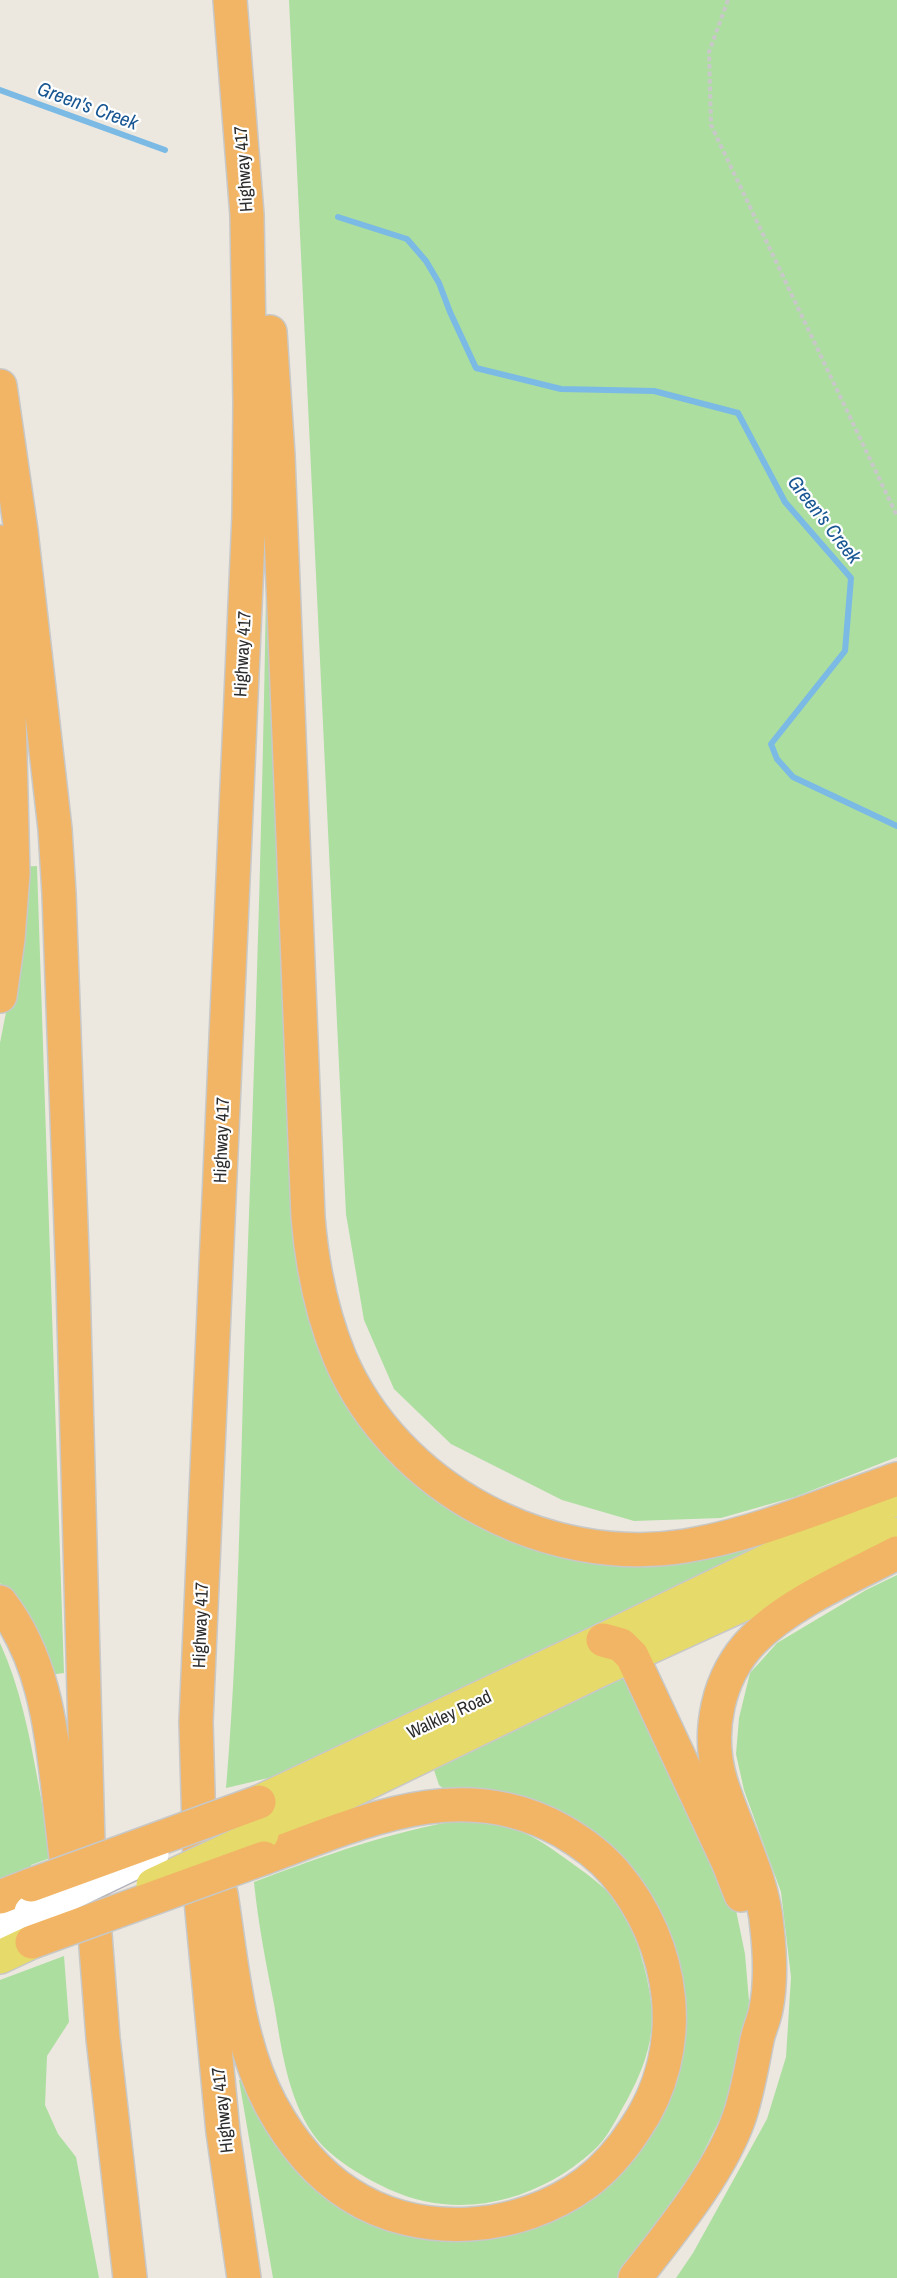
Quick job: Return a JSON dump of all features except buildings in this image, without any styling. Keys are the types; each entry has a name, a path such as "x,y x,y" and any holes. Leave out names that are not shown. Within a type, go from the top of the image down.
{"highway":[{"name":"Highway 417","path":"230,0 247,215 249,515 196,1722 201,1900 224,2132 244,2278"},
{"path":"236,0 247,57 257,137 278,456 308,1217 315,1277 327,1322 341,1359 364,1401 383,1429 404,1451 444,1485 464,1499 504,1520 533,1532 575,1543 622,1549 685,1546 744,1532 897,1479"},
{"path":"0,386 21,531 53,817 59,894 73,1281 88,1843 103,2038 129,2278"},
{"path":"0,542 8,634 13,874 8,939 0,996"},
{"path":"635,2278 683,2215 727,2145 740,2116 766,2008 767,1928 759,1885 730,1808 718,1768 714,1736 721,1694 740,1657 772,1624 813,1598 897,1553"},
{"path":"0,1602 26,1643 44,1697 56,1766 92,2091 129,2278"},
{"path":"0,1897 31,1913 262,1831 386,1815 423,1807 467,1803 518,1812 546,1822 571,1836 609,1867 643,1911 655,1937 669,1993 670,2019 667,2047 652,2100 628,2141 610,2163 587,2182 544,2207 499,2221 452,2225 398,2216 352,2196 326,2176 300,2150 271,2106 260,2082 243,2025 234,1979 220,1893 200,1618"},
{"path":"603,1640 621,1645 632,1656 728,1862 747,1914 755,1963 757,2039"},
{"path":"31,1913 262,1831"}],"main road":[{"name":"Walkley Road","path":"262,1831 603,1640 897,1498"},
{"name":"Walkley Road","path":"262,1831 897,1534"},
{"path":"0,1927 31,1913"},
{"path":"0,1957 31,1913"}],"path":[{"path":"728,0 709,52 711,124 897,516"}],"green space":[{"path":"289,0 897,0 897,1457 795,1497 721,1518 634,1521 562,1500 451,1444 394,1389 364,1320 346,1214"},
{"path":"274,592 296,1124 349,1401 518,1539 761,1536 767,1547 285,1774 226,1788 234,1673 238,1557 266,593"},
{"path":"37,866 64,1673 49,1675 21,1609 0,1583 0,1043 15,966 20,867"},
{"path":"897,1575 897,2278 676,2278 693,2253 767,2119 786,2057 791,1977 781,1892 744,1790 736,1754 739,1718 750,1673 777,1643 866,1590"},
{"path":"0,1643 26,1722 53,1857 31,1865 31,1870 0,1886"},
{"path":"626,1676 727,1881 745,1954 749,2001 746,2034 728,2103 696,2167 617,2278 273,2278 239,2080 250,2080 377,2219 563,2210 675,2057 635,1884 445,1790 439,1785 434,1770"},
{"path":"466,1819 510,1828 531,1836 586,1874 618,1902 630,1922 644,1966 651,2004 652,2028 645,2060 632,2090 608,2134 593,2151 572,2168 549,2182 524,2193 498,2201 445,2204 419,2200 371,2180 327,2150 311,2131 296,2101 286,2069 262,1943 254,1882 384,1838"},
{"path":"64,1956 69,2022 47,2056 45,2105 58,2134 76,2157 99,2278 0,2278 0,1980"}],"waterway":[{"name":"Green's Creek","path":"0,90 165,150"},
{"name":"Green's Creek","path":"338,217 407,239 426,261 439,283 476,368 561,389 654,391 738,413 785,502 851,578 845,651 771,744 777,759 793,777 897,826"}]}
